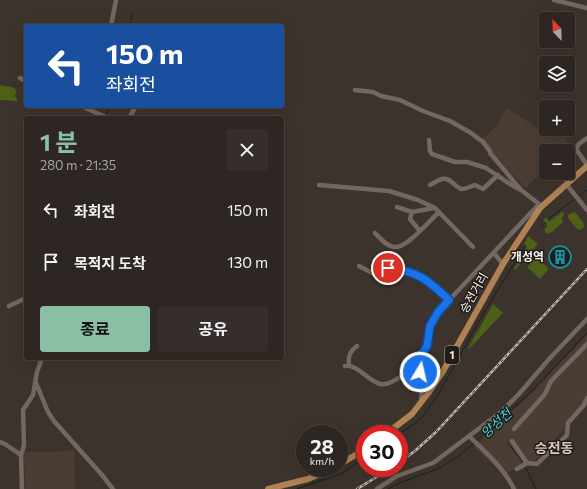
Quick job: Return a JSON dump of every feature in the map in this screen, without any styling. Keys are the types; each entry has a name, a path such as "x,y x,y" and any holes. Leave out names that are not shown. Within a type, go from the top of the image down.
{"main road":[{"name":"승전거리","path":"398,425 421,403 442,373 503,264 539,206 587,165"},
{"path":"268,489 313,477"}],"street":[{"path":"111,24 116,0"},
{"path":"554,0 587,8"},
{"path":"20,78 24,80"},
{"path":"356,90 373,92 382,96 400,100 423,111 450,121 471,133 483,142 490,153 521,190 539,206 438,312 430,326 427,346 420,357 419,369 422,374 421,403"},
{"path":"86,108 104,116"},
{"path":"587,138 579,144 576,149 587,165"},
{"path":"429,140 430,151 432,154 455,162 472,163 486,168 521,190"},
{"path":"430,185 441,179 445,179 451,181 462,189 475,185 483,189 498,175"},
{"path":"566,184 587,210"},
{"path":"319,185 389,191 418,200 435,208 473,247"},
{"path":"397,207 412,212 435,208"},
{"path":"412,212 410,219 420,231"},
{"path":"375,233 384,242 395,247 404,245 439,212"},
{"path":"494,253 503,264"},
{"path":"359,266 376,275 384,268 402,269 418,274 432,284 449,300"},
{"path":"9,306 24,299"},
{"path":"377,489 396,476 433,463 501,412 587,319"},
{"path":"514,429 545,394 551,381 587,344"},
{"path":"357,346 350,352 347,365 354,367 367,378 382,385 389,384 405,376 422,380"},
{"path":"22,489 21,455 24,445 23,410 33,395 37,372 41,360"},
{"path":"36,382 48,412 54,421 113,489"},
{"path":"517,470 525,464 537,464 566,434 568,423 584,405 587,398"},
{"path":"469,436 509,478 514,489"},
{"path":"512,441 525,464"},
{"path":"0,442 21,455"}],"shaded area":[{"path":"507,108 539,129 539,136 564,136 568,144 539,144 539,174 526,188 493,154 482,139 496,127"},
{"path":"587,335 587,404 539,457 528,465 507,473 495,466 474,447 534,391"},
{"path":"74,451 75,489 25,489 24,452"}],"green space":[{"path":"0,85 12,87 17,90 15,96 18,101 0,100"},
{"path":"562,212 564,213 562,219 563,222 552,232 547,234 544,230 547,224 543,220 547,217 549,222"},
{"path":"573,212 576,213 584,224 584,227 580,230 577,229 568,218 568,215"},
{"path":"528,236 538,244 515,270 514,269 527,247 524,244"},
{"path":"538,255 549,269 540,279 527,267"},
{"path":"493,304 503,313 469,349 468,348"}],"waterway":[{"path":"130,24 132,13"},
{"path":"106,114 112,108"},
{"path":"579,196 587,190"},
{"path":"548,219 575,199"},
{"path":"541,227 545,223"},
{"path":"408,428 423,416 439,393 483,314 525,246"},
{"name":"양성천","path":"477,440 531,392 587,333"},
{"path":"508,443 523,463"},
{"name":"양성천","path":"388,489 437,469 473,444"},
{"path":"297,489 342,473 356,464"},
{"path":"525,466 536,489"}],"railway":[{"path":"408,456 436,432 587,269"},
{"path":"357,489 376,477"}],"place":[{"name":"개성역","path":"560,257"}],"district":[{"name":"승전동","path":"554,448"}],"route":[{"path":"388,268 402,269 418,274 432,284 449,300 438,312 430,326 427,346 420,357 420,372"}]}
